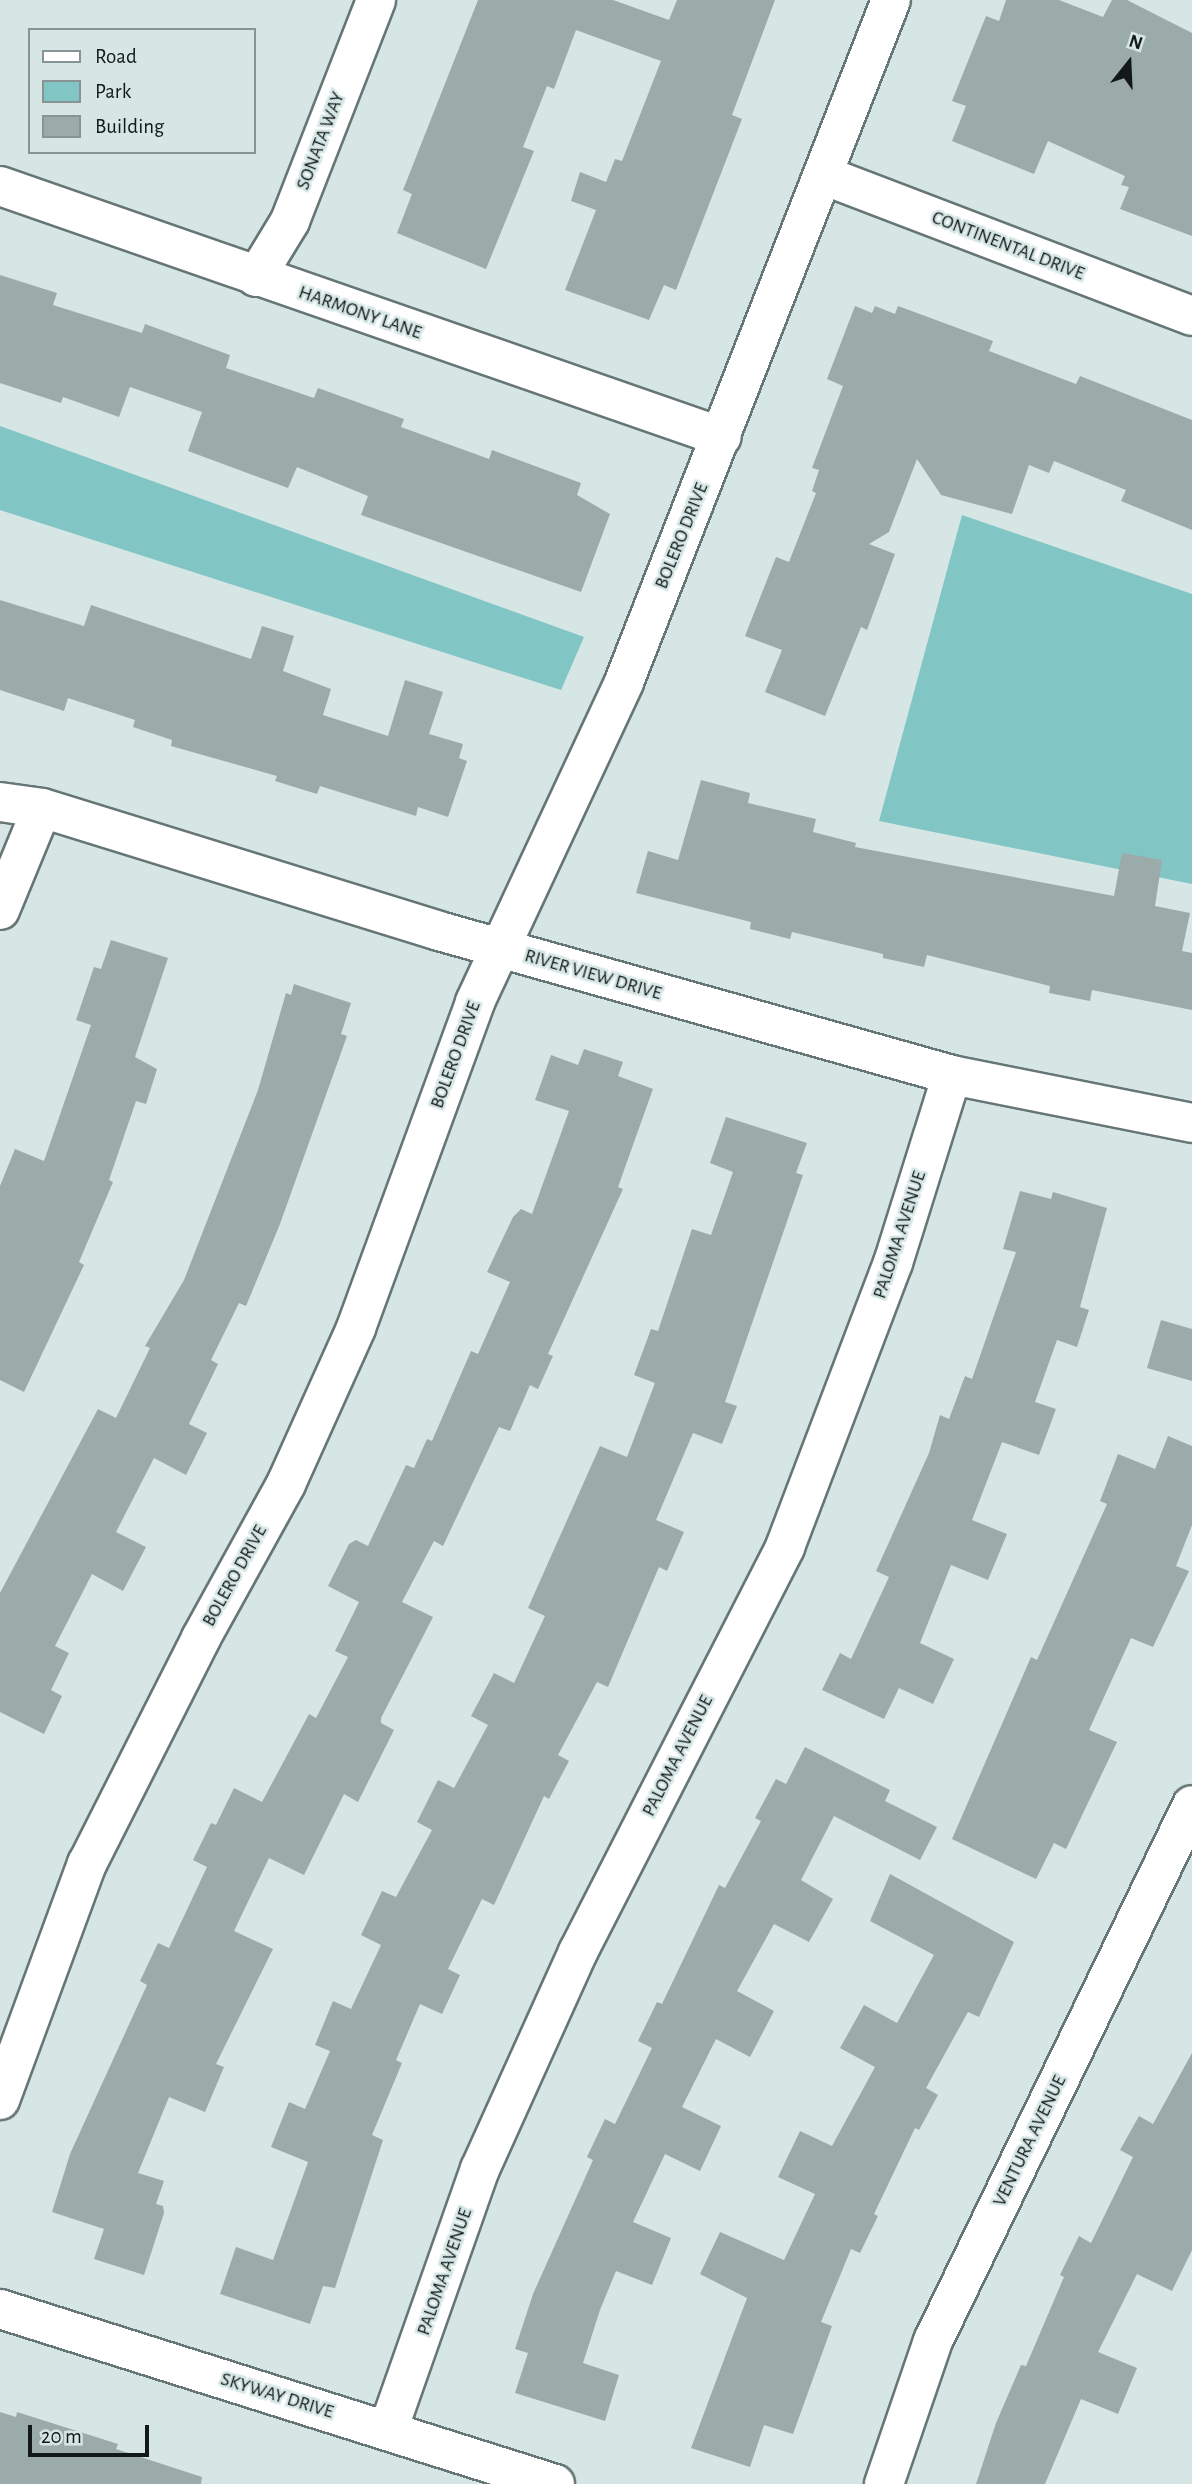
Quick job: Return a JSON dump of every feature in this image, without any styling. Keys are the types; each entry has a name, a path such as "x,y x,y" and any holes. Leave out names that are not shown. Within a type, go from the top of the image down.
{"street":[{"name":"SONATA WAY","path":"256,278 290,221 376,0"},
{"name":"BOLERO DRIVE","path":"0,2099 88,1864 201,1638 286,1484 356,1328 475,1002 502,949 624,682 891,0"},
{"name":"CONTINENTAL DRIVE","path":"823,176 1192,316"},
{"name":"HARMONY LANE","path":"0,186 256,278 722,437"},
{"name":"RIVER VIEW DRIVE","path":"0,802 42,808 502,949 952,1075 1192,1123"},
{"path":"0,910 42,808"},
{"name":"PALOMA AVENUE","path":"388,2430 497,2130 578,1952 785,1547 894,1263 952,1075"},
{"name":"VENTURA AVENUE","path":"884,2484 933,2341 1192,1805"},
{"name":"SKYWAY DRIVE","path":"0,2308 555,2484"}],"green space":[{"path":"0,426 584,637 561,690 0,510"},
{"path":"962,515 1192,594 1192,884 879,821"}],"building":[{"path":"478,0 613,0 669,20 677,0 775,0 732,115 742,119 676,290 664,285 649,320 565,290 596,210 571,201 580,172 606,182 615,159 622,161 661,61 576,30 554,89 547,86 523,147 534,151 486,269 397,233 412,194 403,190"},
{"path":"1006,0 1059,0 1103,17 1112,0 1127,0 1192,33 1192,236 1120,209 1129,187 1121,185 1125,176 1048,141 1034,174 952,141 966,106 952,101 986,16 999,21"},
{"path":"0,275 57,293 53,305 142,333 145,324 230,355 226,368 314,398 318,388 404,419 401,427 489,459 492,450 581,483 577,495 610,514 581,592 361,515 368,496 297,467 288,488 188,451 202,412 130,387 119,417 63,397 61,403 0,383"},
{"path":"855,306 872,313 875,306 895,314 898,306 993,341 989,351 1076,384 1080,376 1192,420 1192,530 1121,501 1126,490 1054,461 1049,473 1029,465 1012,514 941,495 917,459 889,532 869,544 895,554 867,630 861,627 825,716 765,692 782,650 745,636 776,557 789,562 816,493 812,491 819,470 812,468 843,386 827,379"},
{"path":"0,600 84,626 91,605 251,659 262,626 294,636 283,671 331,689 323,715 388,736 405,680 443,692 429,734 463,744 459,758 467,761 448,817 418,807 416,816 320,786 317,794 275,781 277,776 171,746 172,740 133,727 135,720 68,698 64,711 0,690"},
{"path":"701,780 750,793 748,803 816,819 813,832 856,843 855,847 1114,896 1122,853 1162,860 1155,906 1190,913 1182,951 1192,953 1192,1010 1092,990 1090,1001 1049,993 1050,986 927,955 924,967 792,932 790,939 750,929 751,922 636,893 648,851 678,860"},
{"path":"111,940 168,958 135,1057 157,1069 146,1104 136,1101 109,1180 113,1182 79,1262 84,1265 24,1392 0,1380 0,1186 15,1149 44,1161 91,1025 76,1020 94,967 101,969"},
{"path":"294,984 351,1003 341,1034 347,1036 280,1224 246,1306 239,1303 211,1360 218,1364 189,1424 207,1433 186,1475 154,1458 116,1532 146,1547 123,1591 92,1574 55,1646 69,1653 51,1690 62,1696 44,1734 0,1712 0,1593 98,1409 116,1418 150,1348 145,1346 184,1280 258,1090 286,993 291,995"},
{"path":"584,1049 623,1062 618,1076 653,1089 618,1187 623,1189 548,1354 553,1356 538,1389 530,1385 510,1431 499,1427 443,1546 434,1541 402,1602 433,1617 381,1718 381,1723 394,1730 358,1802 344,1794 304,1875 269,1858 234,1931 273,1949 216,2064 224,2067 205,2112 169,2097 138,2173 164,2181 156,2204 163,2206 164,2213 144,2275 94,2259 104,2229 52,2212 70,2154 147,1985 140,1981 158,1943 169,1948 207,1867 193,1860 211,1823 216,1825 234,1788 262,1802 309,1714 316,1718 348,1657 335,1651 359,1602 328,1586 349,1544 356,1540 368,1546 406,1465 414,1468 427,1439 432,1441 471,1351 478,1354 510,1282 487,1272 513,1217 521,1209 532,1214 569,1111 535,1100 551,1055 578,1065"},
{"path":"726,1117 807,1143 796,1173 803,1175 725,1402 737,1406 722,1444 693,1433 656,1520 684,1532 667,1571 659,1567 608,1687 597,1682 558,1755 569,1761 549,1799 544,1796 494,1905 482,1899 448,1969 460,1975 442,2014 420,2004 396,2060 402,2063 372,2135 383,2140 335,2288 323,2286 310,2324 220,2294 236,2247 273,2260 308,2162 271,2147 289,2102 305,2109 330,2051 315,2045 333,2001 351,2009 381,1945 361,1935 382,1891 396,1897 432,1830 417,1822 438,1780 454,1788 488,1725 471,1716 494,1673 514,1683 545,1616 528,1608 600,1446 627,1457 655,1383 634,1375 651,1329 658,1331 692,1229 711,1235 733,1172 710,1163"},
{"path":"1020,1191 1051,1199 1053,1192 1107,1208 1080,1307 1089,1310 1077,1347 1057,1340 1035,1402 1056,1409 1039,1455 1002,1442 972,1520 1007,1534 988,1580 951,1565 920,1643 954,1659 933,1704 899,1688 884,1719 822,1690 840,1653 851,1659 889,1577 876,1571 929,1453 940,1415 949,1419 965,1376 972,1379 1016,1252 1003,1249"},
{"path":"1161,1320 1192,1329 1192,1381 1147,1368"},
{"path":"1168,1436 1192,1446 1192,1525 1176,1566 1189,1571 1153,1647 1131,1638 1089,1730 1117,1742 1066,1849 1054,1843 1036,1879 952,1839 1031,1657 1037,1660 1107,1504 1100,1501 1118,1454 1155,1469"},
{"path":"805,1747 890,1790 885,1801 937,1827 920,1860 834,1816 801,1880 833,1899 809,1942 774,1924 737,1991 774,2011 750,2057 716,2039 682,2107 721,2126 700,2171 665,2154 633,2222 671,2238 652,2285 616,2271 600,2310 583,2363 619,2375 605,2421 515,2393 528,2353 515,2349 533,2294 593,2160 587,2157 605,2119 615,2124 652,2048 638,2041 657,2002 662,2004 719,1885 725,1888 761,1821 755,1818 776,1779 786,1784"},
{"path":"890,1874 1014,1942 979,2017 968,2012 926,2088 938,2095 919,2130 915,2128 874,2214 878,2216 860,2253 851,2249 821,2322 832,2326 793,2434 764,2425 750,2467 691,2448 747,2298 700,2274 720,2232 784,2260 815,2194 778,2177 800,2131 832,2146 875,2067 840,2048 864,2005 897,2023 934,1955 870,1921"},
{"path":"1192,2053 1192,2250 1172,2291 1137,2274 1098,2352 1137,2368 1118,2414 1081,2399 1045,2484 976,2484 996,2423 1021,2365 1026,2366 1064,2277 1060,2275 1079,2236 1091,2243 1133,2157 1120,2150 1139,2116 1153,2124"},
{"path":"0,2412 16,2417 17,2412 118,2444 116,2449 202,2477 201,2484 0,2484"}]}
